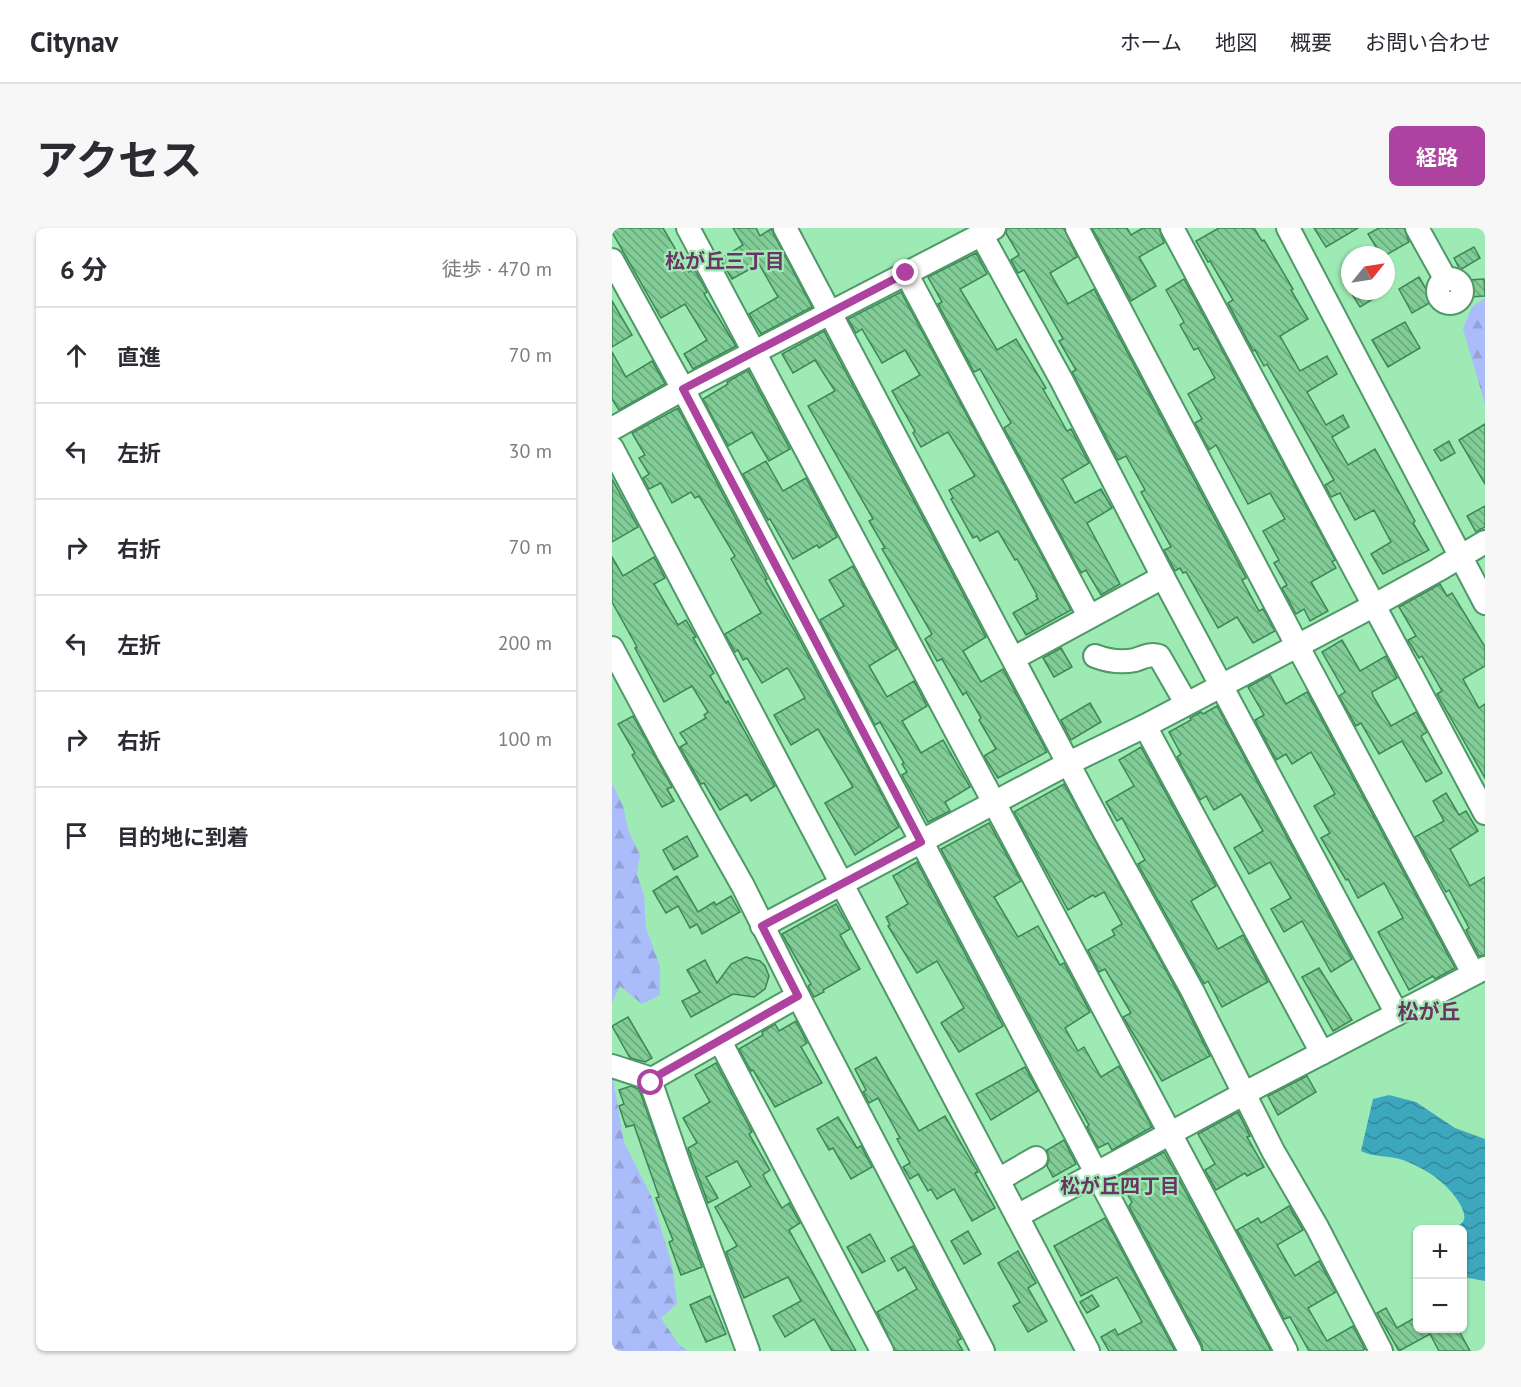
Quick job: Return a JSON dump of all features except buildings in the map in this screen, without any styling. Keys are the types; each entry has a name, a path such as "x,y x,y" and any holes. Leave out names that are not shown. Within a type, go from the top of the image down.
{"street":[{"path":"688,228 1286,1351"},
{"path":"785,228 1381,1351"},
{"path":"1017,1216 1479,970 1297,645 1077,228"},
{"path":"1172,228 1485,813"},
{"path":"1288,228 1485,603"},
{"path":"1417,228 1446,280"},
{"path":"612,429 683,389 988,231 1163,577 1397,1014"},
{"path":"612,260 683,389 1190,1351"},
{"path":"906,273 1089,616"},
{"path":"612,448 1088,1351"},
{"path":"762,926 1069,763 1145,726 1373,606 1485,542"},
{"path":"1014,658 1163,577"},
{"path":"612,648 743,886 983,1351"},
{"path":"1095,656 1114,661 1133,660 1149,655 1160,656 1186,703"},
{"path":"1145,726 1322,1053"},
{"path":"612,1066 652,1079 798,996"},
{"path":"720,1041 882,1351"},
{"path":"652,1079 651,1083 681,1170 748,1351"},
{"path":"998,1180 1036,1158"}],"green space":[{"path":"1485,298 1485,404 1463,329 1472,307"},
{"path":"612,783 623,806 629,832 640,855 637,874 644,895 646,928 660,966 660,995 642,1004 620,986 612,1003"},
{"path":"612,1073 624,1142 652,1198 672,1265 677,1304 661,1318 679,1345 688,1351 612,1351"}],"water":[{"path":"1389,1095 1416,1102 1455,1128 1485,1139 1485,1281 1467,1278 1467,1225 1459,1225 1464,1220 1464,1212 1450,1190 1428,1172 1412,1164 1398,1158 1372,1155 1361,1151 1373,1099"}],"district":[{"name":"松が丘三丁目","path":"725,261"},
{"name":"松が丘","path":"1429,1012"},
{"name":"松が丘四丁目","path":"1120,1186"}],"route":[{"path":"651,1083 652,1079 657,1076 798,996 762,926 921,842 683,389 906,273"}]}
